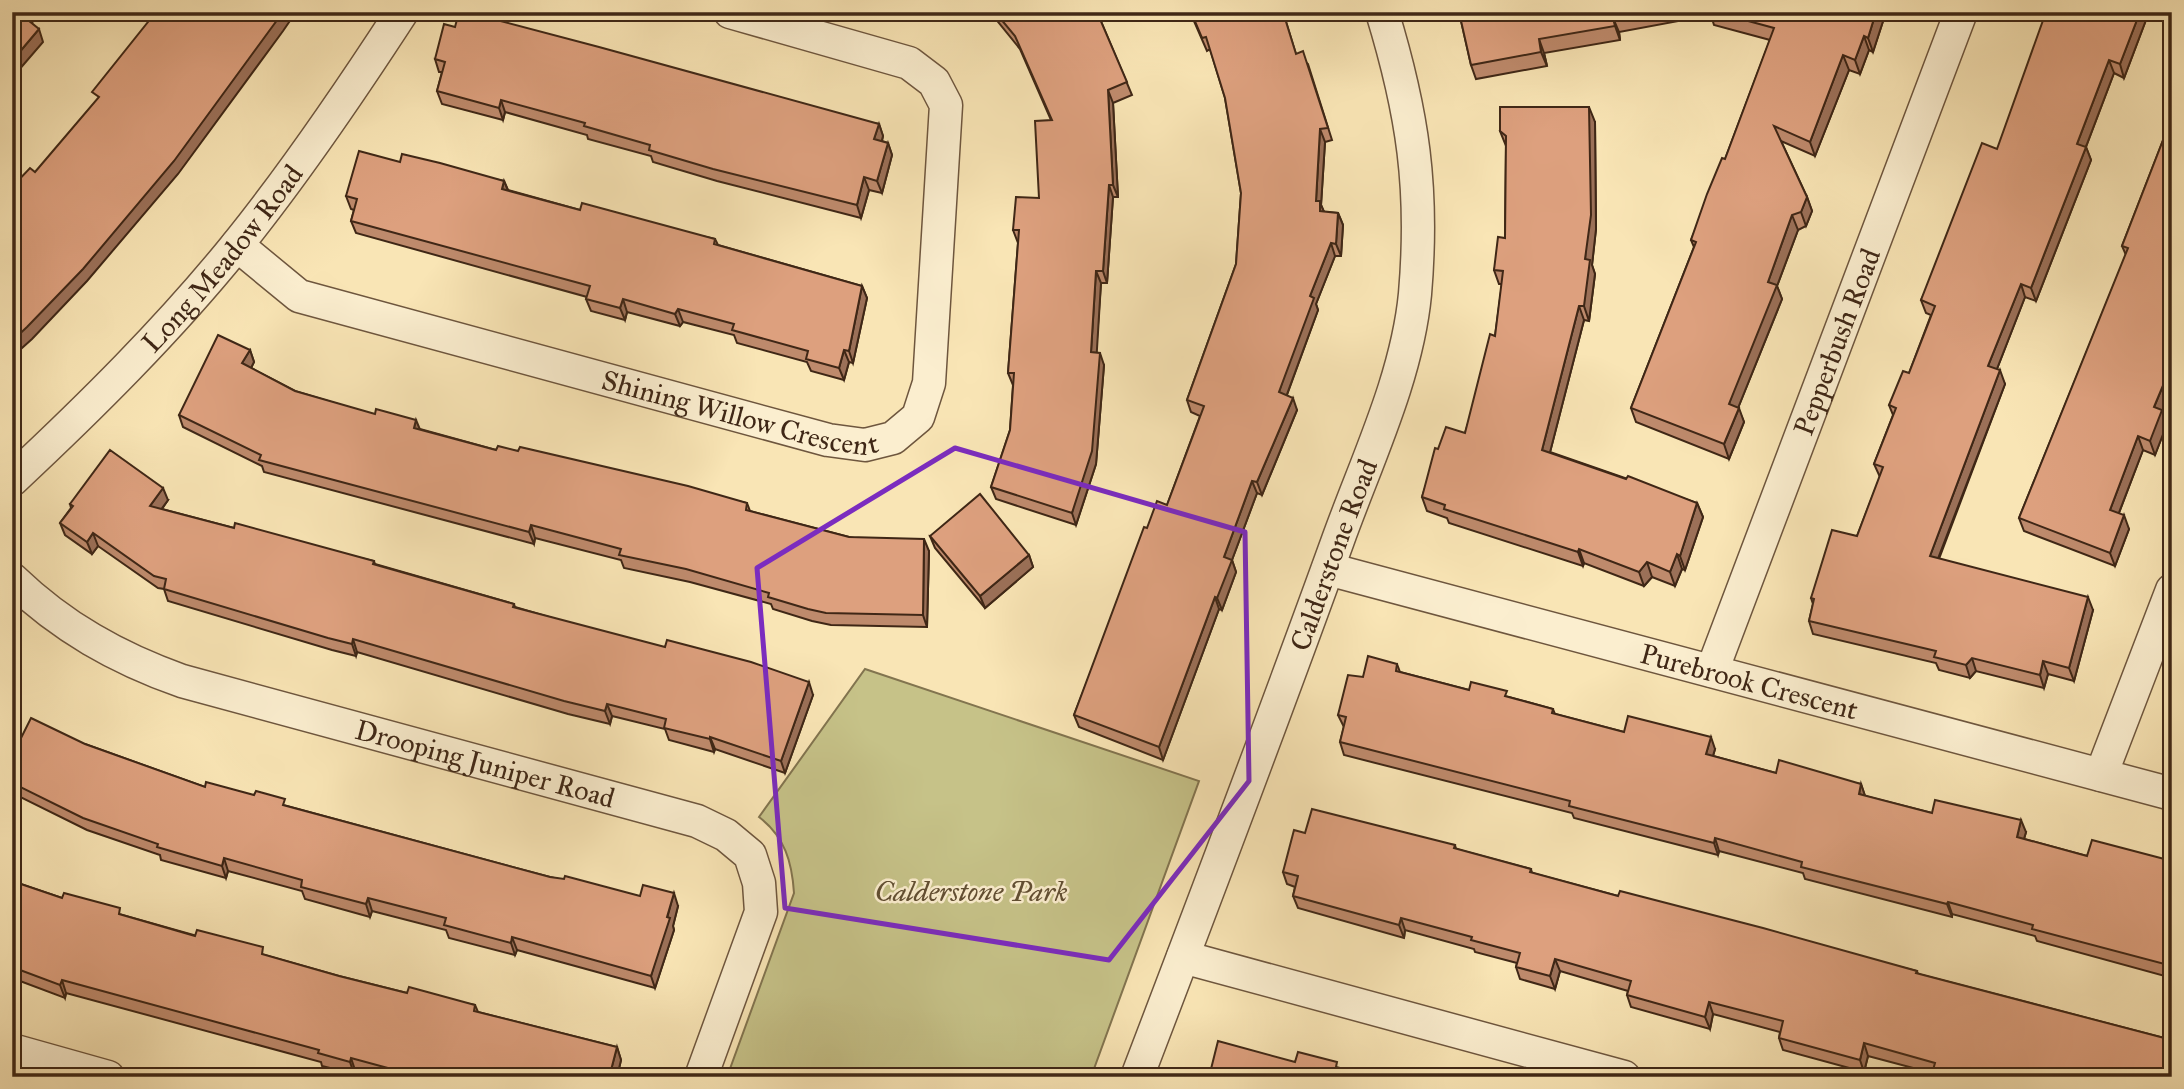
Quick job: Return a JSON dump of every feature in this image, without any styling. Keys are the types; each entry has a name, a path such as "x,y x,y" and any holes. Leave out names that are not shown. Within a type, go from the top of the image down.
{"street":[{"name":"Long Meadow Road","path":"12,481 114,381 237,245 336,112 402,12"},
{"name":"Shining Willow Crescent","path":"237,245 299,296 828,440 865,445 893,438 918,417 929,383 946,105 934,82 909,63 730,12"},
{"name":"Calderstone Road","path":"1137,1077 1328,569 1403,354 1415,297 1418,196 1415,141 1404,83 1382,12"},
{"name":"Pepperbush Road","path":"1712,671 1961,12"},
{"name":"Purebrook Crescent","path":"1328,569 2172,794"},
{"name":"Drooping Juniper Road","path":"12,579 42,608 89,640 136,664 182,681 697,821 726,835 750,855 759,883 761,912 701,1077"},
{"path":"2101,775 2172,590"},
{"path":"1183,957 1624,1077"},
{"path":"12,1050 108,1077"}],"highlighted area":[{"path":"955,448 1245,532 1249,781 1109,960 785,908 757,568"}],"green space":[{"name":"Calderstone Park","path":"865,669 1199,781 1091,1077 727,1077 794,893 786,851 775,833 759,817"}],"building":[{"path":"12,12 26,12 23,16 39,29 12,61"},
{"path":"156,12 283,12 174,161 83,269 12,341 12,187 30,168 35,172 99,97 92,92"},
{"path":"459,12 599,47 879,124 874,139 888,143 877,181 864,177 857,205 713,169 649,150 650,145 584,126 585,123 501,100 499,108 437,91 445,62 435,59 444,24 455,27"},
{"path":"995,12 1097,12 1127,82 1108,90 1113,185 1109,185 1103,271 1096,271 1091,352 1100,353 1092,451 1072,513 991,487 1010,430 1014,373 1008,373 1019,230 1013,230 1016,197 1039,198 1035,121 1052,120 1015,36"},
{"path":"1191,12 1283,12 1296,54 1303,51 1328,128 1320,129 1316,201 1320,201 1320,211 1338,213 1336,244 1331,243 1310,296 1314,298 1279,392 1293,398 1257,482 1252,481 1224,557 1232,560 1217,598 1215,597 1159,747 1074,715 1144,527 1147,528 1157,501 1167,505 1204,406 1187,400 1236,264 1241,193 1225,98 1206,37 1202,38"},
{"path":"1459,12 1645,12 1613,18 1615,26 1539,39 1541,52 1471,65"},
{"path":"1715,12 1876,12 1868,38 1864,36 1855,60 1843,55 1810,142 1774,126 1807,197 1801,212 1792,215 1768,282 1777,285 1729,404 1739,408 1724,444 1631,408 1696,242 1691,240 1707,194 1722,158 1725,159 1774,28"},
{"path":"2046,12 2140,12 2120,64 2109,60 2077,144 2086,147 2031,288 2021,284 1988,366 2000,370 1930,556 2088,597 2069,668 2043,661 2040,675 1972,658 1966,665 1934,657 1936,651 1809,621 1814,599 1811,598 1832,530 1857,536 1883,467 1874,464 1896,408 1889,405 1903,371 1909,373 1935,306 1921,300 1982,143 1997,149"},
{"path":"1500,107 1589,107 1591,215 1585,259 1590,260 1584,306 1579,306 1542,450 1626,479 1628,476 1697,503 1680,556 1677,554 1670,572 1647,562 1639,572 1579,549 1578,552 1444,509 1445,505 1422,497 1435,448 1438,449 1446,427 1465,433 1490,334 1495,336 1503,271 1494,270 1498,237 1505,238 1506,136 1500,131"},
{"path":"2172,117 2172,364 2154,407 2162,410 2150,441 2138,436 2110,510 2124,515 2110,553 2019,518 2128,248 2122,246"},
{"path":"359,151 400,162 402,154 440,163 504,181 502,189 580,210 582,203 715,239 714,244 862,286 849,351 844,350 839,368 806,359 808,351 732,330 734,324 678,309 675,314 623,299 620,308 586,299 590,286 351,221 357,199 346,196"},
{"path":"218,335 250,350 242,363 295,391 375,414 376,409 416,420 414,428 496,450 498,446 518,451 520,447 688,486 747,503 746,510 849,537 924,539 923,615 826,613 808,609 768,597 769,593 686,569 619,555 621,549 531,525 529,532 259,460 261,455 179,415"},
{"path":"110,450 163,488 150,506 234,528 235,523 374,561 373,564 514,604 513,607 665,647 667,640 751,662 809,682 781,761 710,737 664,728 666,719 607,704 605,711 564,701 353,639 352,644 328,638 164,589 166,579 154,576 93,533 87,542 60,523 73,506 70,504"},
{"path":"980,494 1029,555 980,596 930,536"},
{"path":"1368,656 1397,664 1396,671 1469,690 1471,682 1507,691 1505,696 1553,709 1552,713 1624,732 1628,716 1711,737 1706,754 1776,773 1779,760 1861,784 1859,794 1932,813 1935,800 2021,820 2017,837 2087,856 2092,840 2172,861 2167,879 2172,880 2172,966 2032,929 2033,925 1948,902 1947,904 1801,867 1802,862 1715,838 1714,843 1569,806 1570,801 1340,742 1346,717 1338,715 1348,675 1363,677"},
{"path":"31,718 85,744 205,787 206,782 254,795 256,791 285,799 283,805 550,877 564,879 565,876 640,896 643,885 674,893 667,917 670,918 651,976 512,937 511,943 444,925 446,918 368,898 366,904 301,887 302,880 224,858 222,866 157,847 158,844 83,818 12,783 12,756"},
{"path":"1312,809 1455,845 1454,848 1531,869 1530,872 1618,896 1620,891 1763,928 1917,971 1916,973 2172,1040 2172,1077 1931,1077 1935,1063 1864,1043 1860,1060 1779,1038 1783,1021 1709,1002 1705,1017 1627,995 1631,981 1555,959 1550,976 1516,967 1520,953 1471,940 1472,937 1401,918 1399,925 1293,896 1298,876 1283,872 1294,830 1305,833"},
{"path":"12,881 62,898 64,893 120,908 119,914 195,936 197,930 263,947 262,954 339,976 407,993 409,987 475,1005 474,1011 617,1047 610,1074 614,1077 421,1077 351,1058 350,1062 318,1053 319,1050 62,980 60,985 12,967"},
{"path":"1218,1041 1295,1062 1298,1052 1337,1062 1336,1067 1375,1077 1209,1077"}]}
